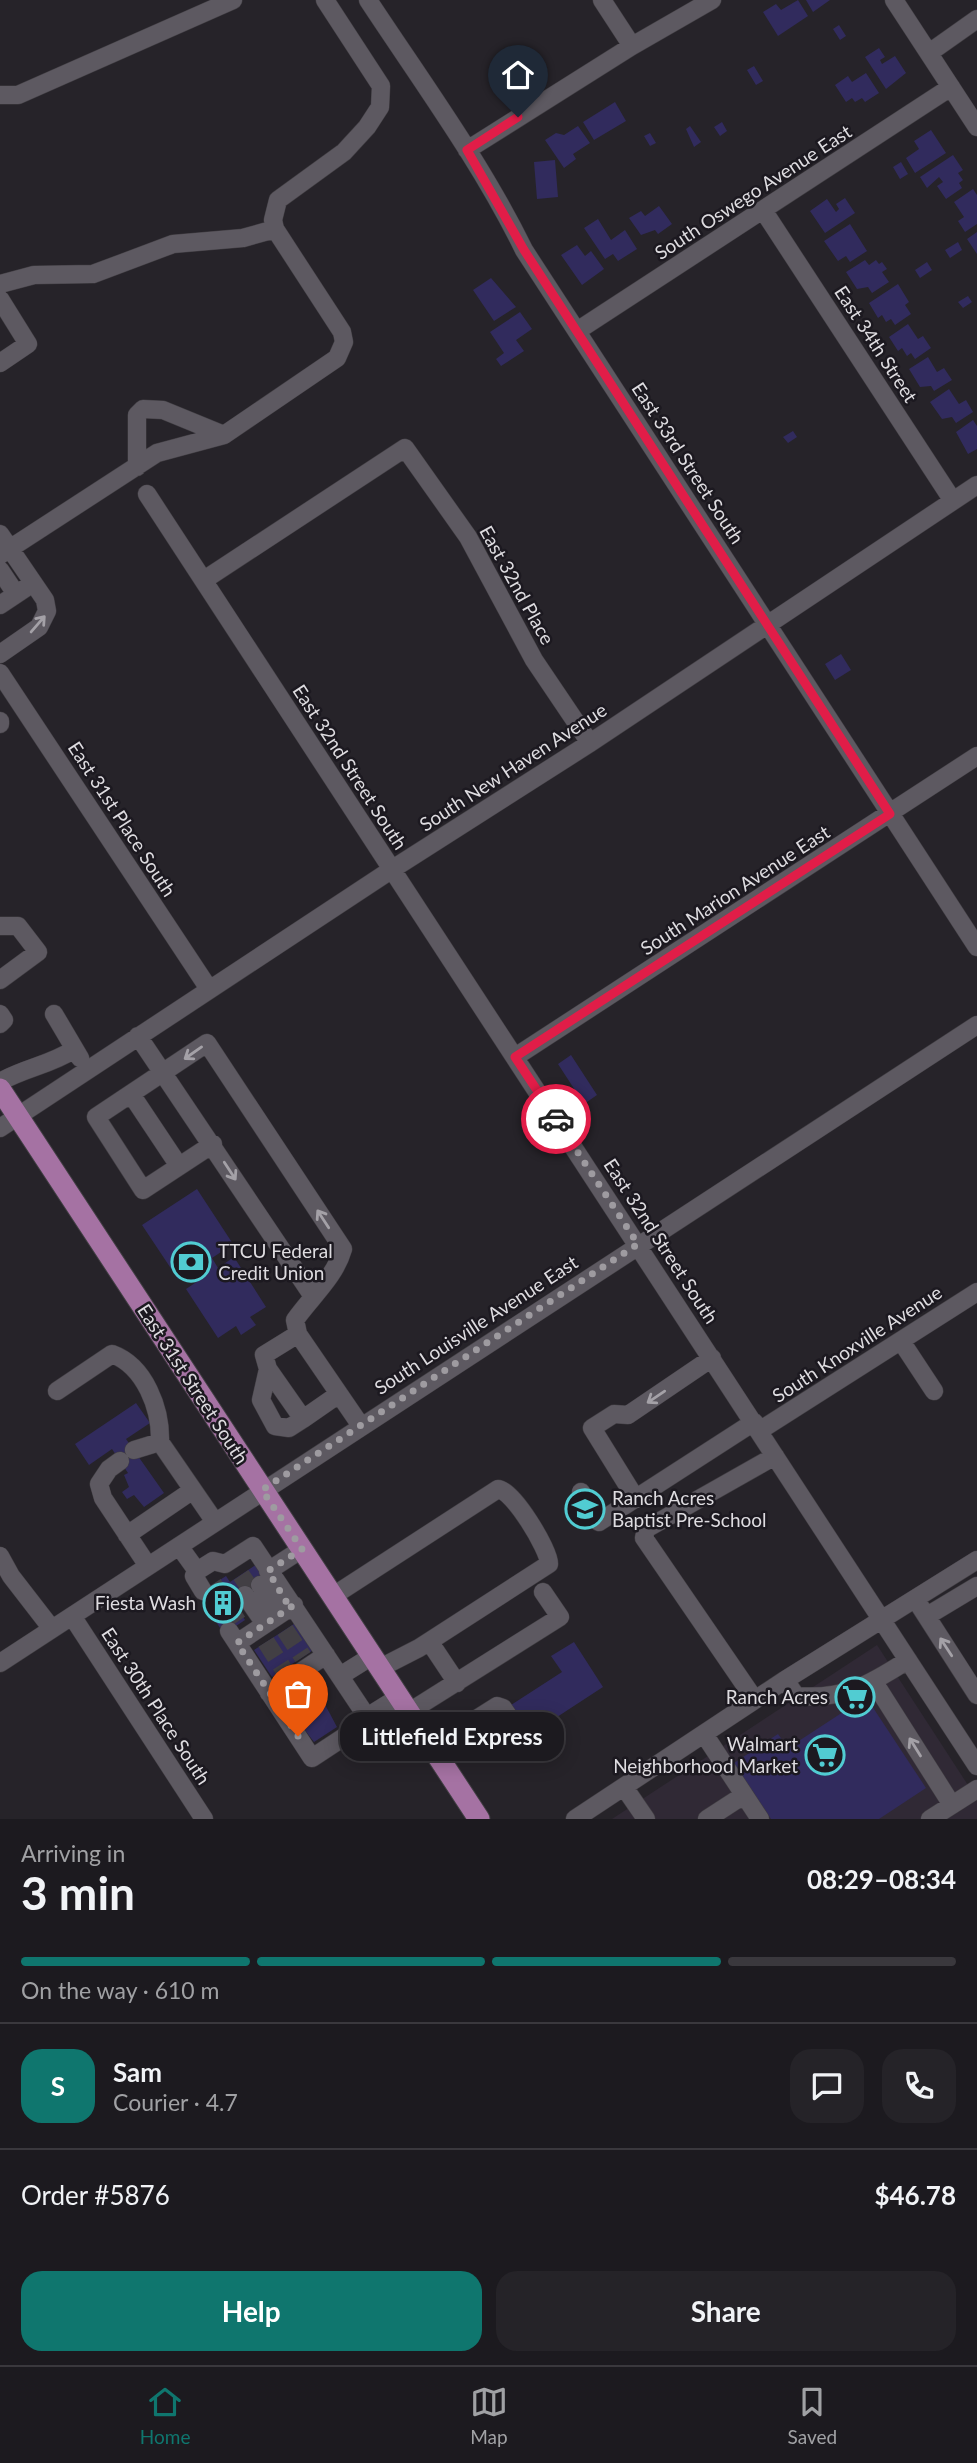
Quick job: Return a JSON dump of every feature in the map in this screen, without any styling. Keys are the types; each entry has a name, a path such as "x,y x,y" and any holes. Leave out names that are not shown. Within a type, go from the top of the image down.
{"main road":[{"name":"East 31st Street South","path":"0,1089 9,1122 302,1549 479,1819"}],"street":[{"path":"0,95 18,95 233,0"},
{"path":"0,654 39,628 47,611 45,600 3,546 157,453 224,435 328,366 342,350 344,342 338,323 275,229 273,220 278,200 344,152 367,128 380,107 383,95 376,78 325,0"},
{"name":"East 33rd Street South","path":"368,0 467,150 524,250 977,947"},
{"path":"602,0 632,46"},
{"path":"467,150 632,46 712,0"},
{"path":"894,0 977,127"},
{"path":"929,53 977,19"},
{"name":"South Oswego Avenue East","path":"578,331 951,87"},
{"name":"East 34th Street","path":"764,210 953,501"},
{"path":"0,284 34,275 93,274 173,244 243,238 275,229"},
{"path":"0,299 28,344 0,363"},
{"path":"137,467 136,425 138,415 143,409 163,410 224,435"},
{"name":"East 32nd Place","path":"204,580 405,449 468,537 534,660 590,743"},
{"name":"South New Haven Avenue","path":"9,1122 391,870 590,743 977,485"},
{"name":"East 32nd Street South","path":"147,494 881,1619 974,1757"},
{"path":"0,570 16,594"},
{"path":"0,605 33,583"},
{"name":"East 31st Place South","path":"0,673 209,989"},
{"name":"South Marion Avenue East","path":"515,1057 977,757"},
{"path":"0,926 18,926 38,952 0,980"},
{"path":"0,1014 4,1020 0,1024"},
{"path":"54,1014 88,1069"},
{"name":"South Louisville Avenue East","path":"0,1662 977,1025"},
{"path":"138,1036 312,1295"},
{"path":"213,1144 143,1190 96,1117 207,1043 343,1249 337,1269 312,1295 295,1320 298,1334 361,1426"},
{"path":"0,1082 21,1070 52,1064 74,1050"},
{"path":"131,1094 179,1166"},
{"name":"South Knoxville Avenue","path":"580,1492 599,1522 901,1342 977,1292"},
{"path":"296,1424 268,1369 264,1355 298,1334"},
{"path":"901,1342 934,1391"},
{"path":"57,1391 112,1354 127,1359 148,1391 160,1419 160,1442 215,1522"},
{"path":"636,1499 592,1428 614,1414 628,1415 712,1358"},
{"path":"268,1369 261,1400 263,1409 275,1426 296,1424 339,1394"},
{"path":"148,1566 103,1498 99,1484 109,1469 127,1456 160,1442"},
{"path":"755,1700 643,1538 646,1529 775,1456"},
{"path":"333,1595 499,1489 510,1493 546,1551 549,1564 419,1648 340,1676"},
{"path":"127,1535 193,1490"},
{"path":"179,1546 200,1569"},
{"path":"208,1588 194,1577 200,1569 213,1560 237,1567 253,1546 269,1693 312,1758 353,1731 367,1717 457,1683 560,1617 543,1592"},
{"path":"256,1586 302,1549"},
{"path":"0,1556 11,1576 52,1629"},
{"path":"575,1819 881,1619 974,1568"},
{"path":"256,1586 287,1603 262,1626"},
{"path":"927,1616 977,1586"},
{"path":"916,1600 977,1695"},
{"name":"East 30th Place South","path":"72,1616 204,1819"},
{"path":"262,1626 326,1655 367,1717"},
{"path":"433,1647 457,1683"},
{"path":"269,1693 287,1674 306,1662 326,1655"},
{"path":"785,1680 796,1696 841,1695 874,1682 908,1660"},
{"path":"874,1682 952,1805"},
{"path":"478,1718 497,1706 503,1708 520,1733 518,1740 500,1753"},
{"path":"704,1734 760,1819"},
{"path":"624,1787 646,1819"},
{"path":"930,1819 977,1789"},
{"path":"707,1819 744,1795"}],"shaded area":[{"name":"Ranch Acres","path":"877,1645 977,1799 977,1819 612,1819"}],"building":[{"path":"798,0 808,16 778,36 763,12 776,4 781,10"},
{"path":"806,0 830,0 813,12"},
{"path":"839,25 846,36 840,40 833,29"},
{"path":"879,48 885,57 880,60 882,64 895,56 906,73 886,89 865,57"},
{"path":"754,66 763,81 756,85 747,70"},
{"path":"866,73 879,93 865,102 862,98 855,102 852,98 846,102 835,85 848,76 852,82"},
{"path":"615,102 626,121 594,140 583,122"},
{"path":"722,122 727,131 720,136 714,127"},
{"path":"578,126 590,143 573,154 576,159 564,168 545,140 556,133 564,135"},
{"path":"690,126 701,142 694,147 686,129"},
{"path":"931,130 946,153 915,173 906,158 919,149 914,141"},
{"path":"650,133 656,143 650,146 644,136"},
{"path":"953,155 963,170 958,173 963,180 959,183 962,188 946,199 937,186 943,182 939,177 927,188 920,177"},
{"path":"555,160 558,197 537,199 534,162"},
{"path":"901,162 908,174 900,179 893,167"},
{"path":"973,189 977,195 977,224 965,232 958,221 964,217 954,202"},
{"path":"845,198 855,213 825,233 810,211 827,199 836,212 839,209 836,204"},
{"path":"659,206 672,224 658,234 655,230 641,235 629,218 641,211 645,216"},
{"path":"598,219 611,240 625,230 637,249 618,261 613,254 605,259 584,228"},
{"path":"850,224 867,251 850,262 846,256 838,261 824,241"},
{"path":"977,232 977,254 967,239"},
{"path":"958,242 962,250 950,258 945,250"},
{"path":"577,245 585,256 591,251 604,269 582,285 561,255"},
{"path":"865,260 869,265 876,260 879,264 882,262 887,269 882,272 889,282 872,293 868,287 857,289 846,272"},
{"path":"927,262 932,270 920,278 915,270"},
{"path":"491,278 516,307 494,321 473,290"},
{"path":"898,284 909,302 905,305 911,314 895,325 891,319 886,322 882,315 878,318 869,303"},
{"path":"968,296 972,302 963,308 958,302"},
{"path":"520,312 532,329 516,340 524,351 501,366 496,359 504,353 490,332"},
{"path":"908,324 918,339 923,336 931,348 915,359 911,353 907,356 902,348 898,351 889,337"},
{"path":"928,357 937,372 944,368 952,380 934,391 931,386 920,387 909,369"},
{"path":"949,389 959,404 966,400 973,412 956,423 952,417 942,419 930,402"},
{"path":"973,420 977,426 977,449 968,454 956,432"},
{"path":"793,431 797,437 788,443 783,437"},
{"path":"841,654 851,670 835,680 825,664"},
{"path":"571,1055 597,1095 584,1104 558,1064"},
{"name":"TTCU Federal Credit Union","path":"197,1189 233,1244 212,1258 218,1268 234,1257 266,1307 250,1317 256,1325 241,1335 236,1326 218,1338 186,1289 204,1277 196,1266 178,1279 142,1225"},
{"path":"136,1403 150,1423 126,1439 164,1493 144,1507 134,1495 127,1499 122,1492 129,1487 124,1475 128,1473 112,1449 89,1465 75,1444"},
{"name":"Fiesta Wash","path":"257,1564 268,1580 241,1598 246,1607 240,1612 245,1620 224,1634 198,1594 226,1576 230,1582"},
{"path":"300,1620 318,1647 272,1677 254,1650"},
{"path":"574,1642 603,1687 531,1734 511,1705 562,1672 551,1656"},
{"path":"313,1691 321,1697 337,1727 314,1742 288,1708"},
{"name":"Walmart Neighborhood Market","path":"866,1697 926,1788 879,1819 771,1819 734,1763 778,1734 788,1748"}],"tunnel":[{"path":"241,1575 252,1591"},
{"path":"213,1584 239,1624"},
{"path":"285,1630 303,1657"},
{"path":"266,1642 284,1670"}],"way so far":[{"path":"298,1736 237,1643 294,1605 287,1603 268,1571 302,1549 262,1490 638,1244 556,1119"}],"place":[{"name":"TTCU Federal Credit Union","path":"191,1262"},
{"name":"Ranch Acres Baptist Pre-School","path":"585,1509"},
{"name":"Fiesta Wash","path":"223,1603"},
{"name":"Ranch Acres","path":"855,1697"},
{"name":"Littlefield Express","path":"298,1736"},
{"name":"Walmart Neighborhood Market","path":"825,1755"}],"route":[{"path":"518,117 467,150 506,213 524,250 890,814 515,1057 556,1119"}]}
